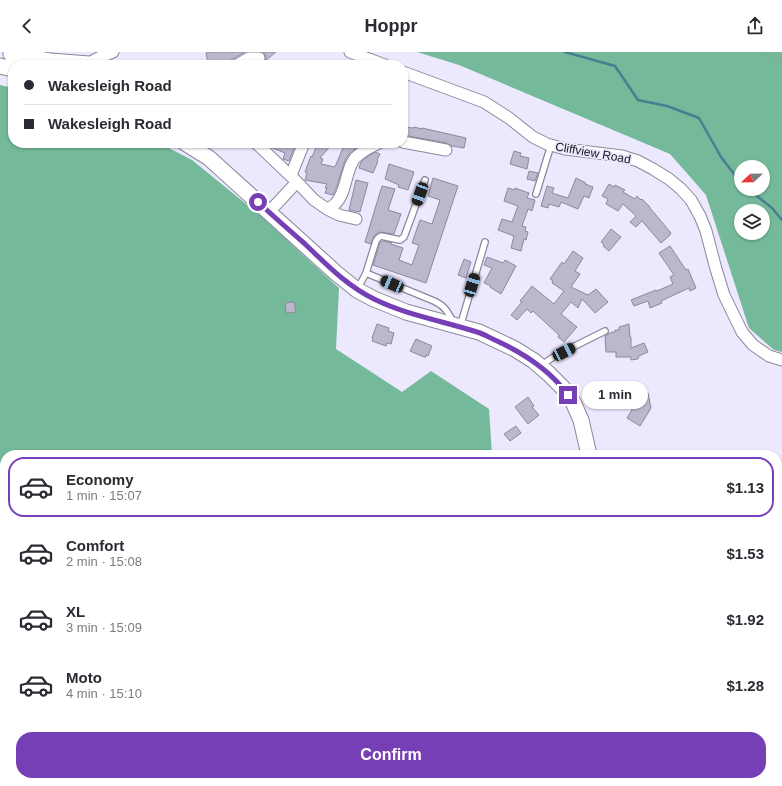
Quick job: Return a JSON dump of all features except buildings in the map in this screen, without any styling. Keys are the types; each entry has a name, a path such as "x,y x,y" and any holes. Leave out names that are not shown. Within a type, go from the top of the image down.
{"main road":[{"path":"0,66 9,58 36,60"},
{"path":"193,148 209,158 336,274 357,290 374,299 406,312 479,332 515,349 540,366 563,388 573,402 581,420 588,450"}],"street":[{"path":"97,60 113,52"},
{"path":"350,52 372,60"},
{"path":"246,60 249,58 259,58"},
{"name":"Cliffview Road","path":"408,74 484,102 509,118 533,137 551,145 566,149 622,156 653,168 669,179 691,200 700,216 706,231 724,295 742,332 753,345 769,356 782,360"},
{"path":"408,143 446,150"},
{"path":"261,148 294,178 314,200 339,215 356,219"},
{"path":"269,212 294,178 303,148"},
{"path":"327,209 339,200 354,159 367,148"}],"lane":[{"path":"536,194 551,145"},
{"path":"357,290 366,273 378,238 381,236 400,240 404,237 425,180"},
{"path":"457,326 485,242"},
{"path":"366,273 442,304 457,326"},
{"path":"540,366 555,356 604,332"}],"path":[{"path":"755,52 782,58"}],"green space":[{"path":"417,52 782,52 782,352 774,350 749,328 706,195 670,154 459,65"},
{"path":"0,85 8,87 8,148 169,148 192,160 261,216 339,288 336,349 402,392 431,371 489,409 492,450 0,450"}],"waterway":[{"path":"565,52 615,66 638,100 667,106 699,118 721,157 734,174"},
{"path":"757,196 772,208 782,220"}],"route":[{"path":"258,202 336,274 357,290 374,299 406,312 479,332 515,349 534,361 549,374 568,395"}]}
